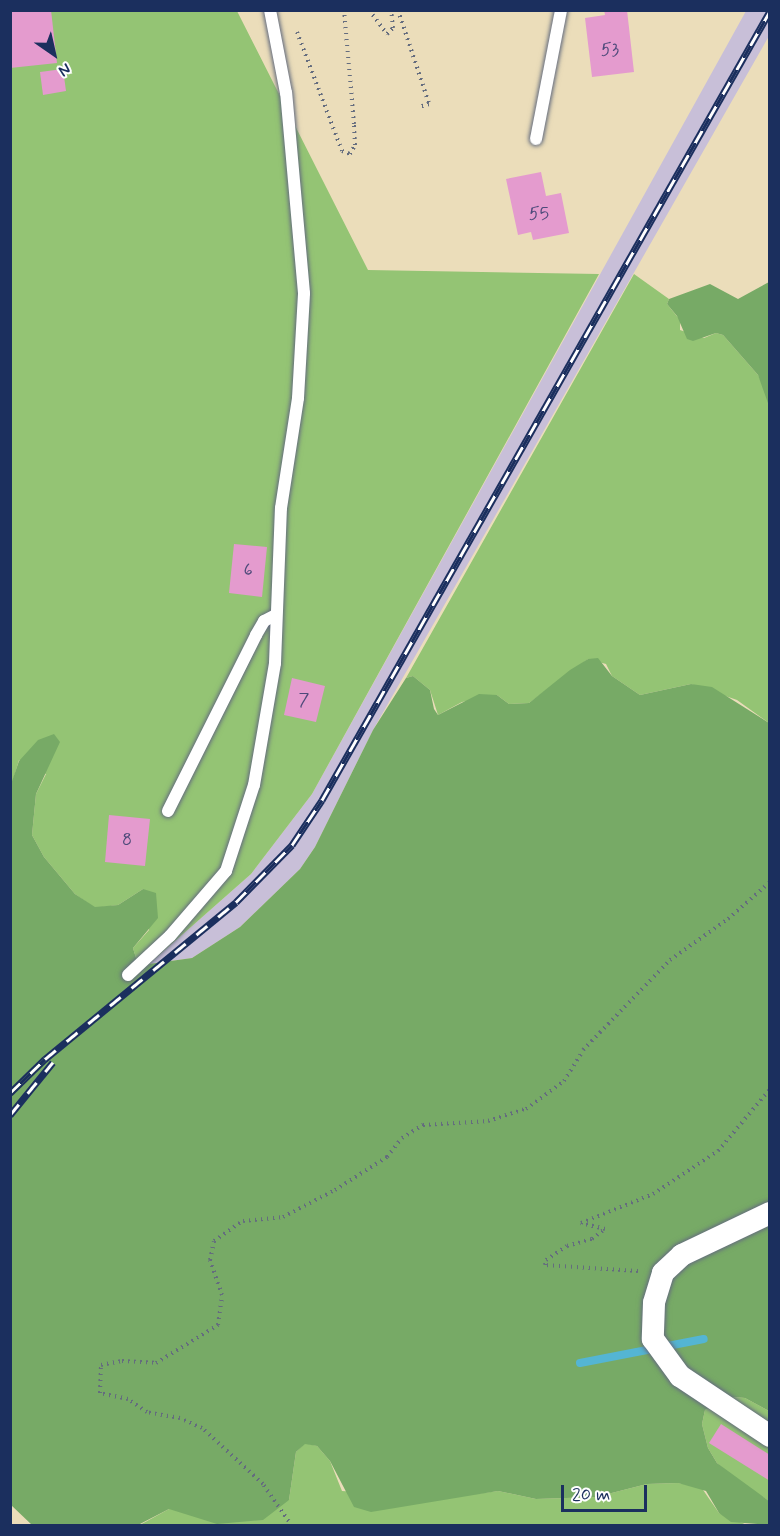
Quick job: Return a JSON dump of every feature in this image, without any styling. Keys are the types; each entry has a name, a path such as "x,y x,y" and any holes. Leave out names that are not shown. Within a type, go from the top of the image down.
{"street":[{"path":"770,1213 682,1255 663,1274 654,1303 653,1339 680,1376 770,1436"}],"lane":[{"path":"128,975 170,936 226,871 254,785 275,663 281,508 298,398 304,293 286,93 270,10"},
{"path":"536,139 561,10"},
{"path":"168,811 256,634 264,621 276,615"}],"path":[{"path":"302,40 342,151 350,154 355,145 344,10"},
{"path":"369,10 387,34 393,28 392,10"},
{"path":"398,10 429,104 419,107"},
{"path":"292,1526 262,1484 202,1428 180,1419 147,1412 128,1399 100,1393 101,1365 122,1361 156,1363 218,1325 222,1295 210,1260 214,1241 243,1221 283,1217 334,1190 387,1157 402,1137 423,1125 488,1121 526,1108 564,1081 582,1050 670,960 758,895 770,882"},
{"path":"663,1274 545,1265 546,1260 567,1246 592,1239 605,1229 581,1223 653,1194 718,1151 770,1089"}],"shaded area":[{"path":"746,11 769,11 769,36 373,730 315,847 300,869 240,927 192,958 149,964 251,874 312,794"}],"green space":[{"path":"11,11 237,11 368,270 599,274 312,794 251,874 149,964 136,958 133,948 149,930 143,889 118,905 95,908 75,894 44,857 32,835 36,794 46,774 19,760 11,787"},
{"path":"634,274 669,299 667,304 680,320 680,330 704,338 716,333 723,335 758,375 769,396 769,723 737,700 691,684 640,695 612,676 606,664 588,659 529,703 509,704 497,695 462,702 438,715 430,690 413,676 406,678"},
{"path":"769,282 769,406 758,375 723,335 716,333 693,341 687,339 677,316 667,304 669,299 710,284 738,299"},
{"path":"598,658 612,676 640,695 691,684 712,687 769,723 769,1411 745,1398 734,1397 705,1410 702,1424 708,1448 717,1463 769,1501 769,1525 731,1522 719,1513 706,1491 678,1483 647,1484 596,1497 536,1499 498,1491 371,1512 354,1507 330,1461 317,1446 305,1444 296,1452 289,1500 263,1520 217,1524 169,1509 138,1525 32,1525 11,1505 10,787 19,761 38,740 54,734 60,742 36,794 32,835 44,857 75,894 95,907 118,905 143,889 156,893 158,918 133,948 136,958 149,964 192,958 240,927 300,869 315,847 373,730 406,678 413,676 430,690 434,709 438,715 479,694 497,695 509,704 529,703 570,670 588,659"},
{"path":"734,1397 745,1398 769,1411 769,1501 735,1479 717,1463 708,1448 702,1424 705,1410"},
{"path":"305,1443 317,1446 330,1461 342,1491 445,1498 498,1491 536,1499 596,1497 647,1484 678,1483 701,1487 719,1513 747,1525 138,1526 169,1509 289,1500 296,1452"}],"building":[{"path":"10,10 51,10 57,63 10,68"},
{"path":"604,10 627,10 634,72 592,77 585,18 605,15"},
{"path":"63,69 66,91 43,95 40,72"},
{"path":"541,172 546,196 561,193 569,233 533,240 531,232 518,235 506,179"},
{"path":"234,544 267,547 262,597 229,593"},
{"path":"292,678 325,686 316,722 284,715"},
{"path":"109,815 150,819 145,866 105,862"},
{"path":"721,1424 770,1455 770,1481 709,1443"}],"waterway":[{"path":"580,1363 704,1339"}],"railway":[{"path":"10,1093 45,1059 236,902 292,845 322,800 770,11"},
{"path":"10,1115 53,1062"}]}
